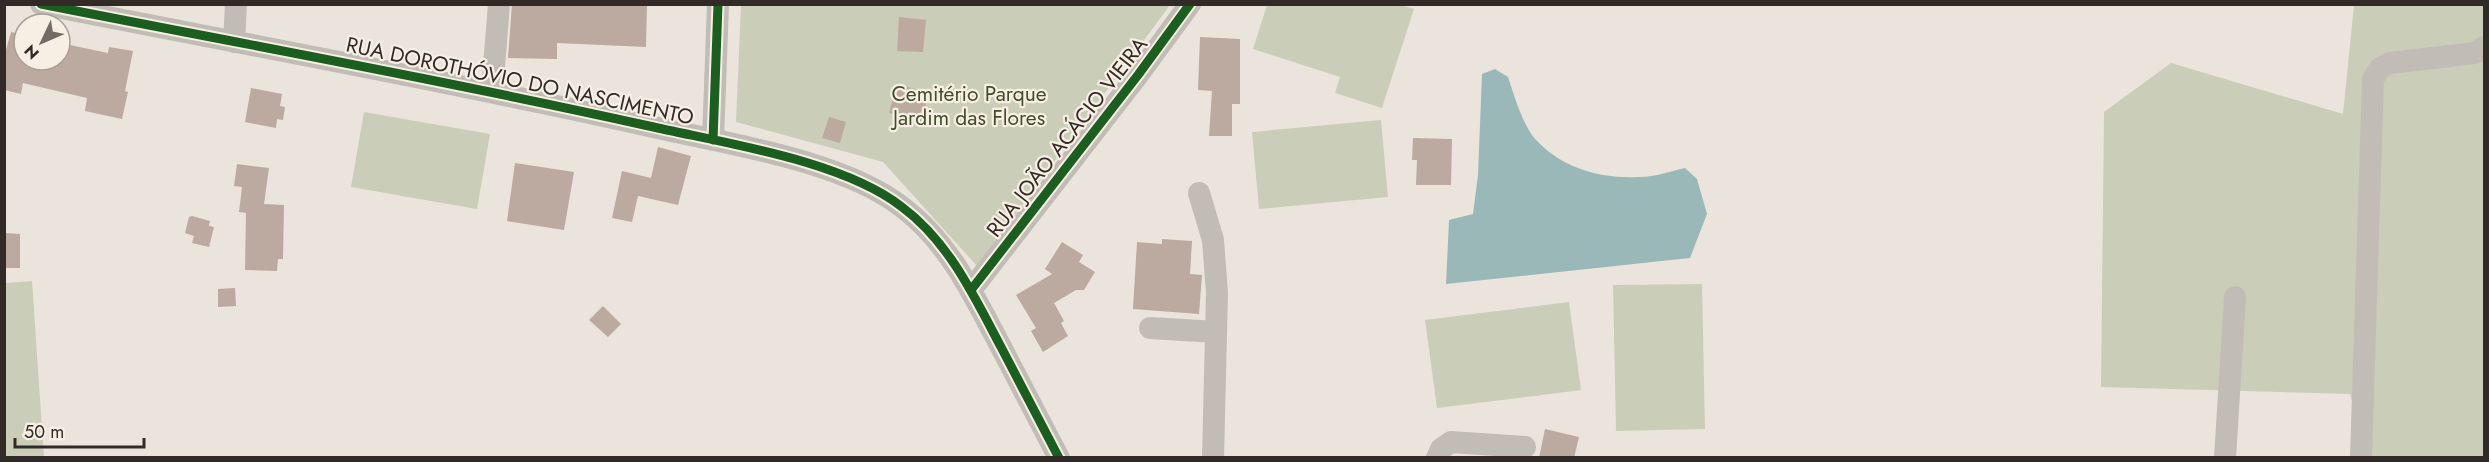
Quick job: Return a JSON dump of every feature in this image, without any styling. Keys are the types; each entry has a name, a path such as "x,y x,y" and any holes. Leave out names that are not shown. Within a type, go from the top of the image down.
{"street":[{"name":"RUA DOROTHÓVIO DO NASCIMENTO","path":"41,4 492,91 713,140 822,168 885,195 902,206 934,236 971,290 1059,458"},
{"path":"234,42 236,4"},
{"path":"492,91 499,4"},
{"path":"713,140 718,4"},
{"name":"RUA JOÃO ACÁCIO VIEIRA","path":"971,290 1138,75 1190,4"},
{"path":"2361,458 2373,78 2380,68 2390,63 2475,53 2484,47"},
{"path":"1199,193 1213,240 1217,293 1213,458"},
{"path":"2225,458 2235,297"},
{"path":"1150,328 1216,332"},
{"path":"1437,458 1441,449 1451,442 1525,447"}],"green space":[{"name":"Cemitério Parque Jardim das Flores","path":"741,5 1170,5 977,266 883,162 736,122"},
{"path":"1267,5 1401,5 1414,9 1382,108 1335,93 1340,77 1253,49"},
{"path":"2354,5 2484,5 2484,457 2368,457 2350,394 2101,387 2104,112 2171,63 2343,114"},
{"path":"364,112 490,134 477,209 351,187"},
{"path":"1381,120 1388,197 1259,209 1252,132"},
{"path":"32,281 44,457 5,457 5,283"},
{"path":"1702,284 1705,429 1616,431 1613,285"},
{"path":"1569,302 1581,390 1437,408 1425,320"}],"water":[{"path":"1495,69 1508,77 1519,110 1531,134 1558,158 1598,174 1646,177 1685,168 1697,179 1707,214 1690,258 1446,284 1449,220 1473,214 1478,175 1482,74"}],"building":[{"path":"512,4 647,4 646,47 557,43 557,59 508,58"},
{"path":"899,17 926,20 923,52 897,51"},
{"path":"11,32 12,72 72,72 72,46 108,53 109,47 133,51 122,119 85,111 87,98 23,83 21,94 4,90 4,57"},
{"path":"1200,37 1240,39 1240,104 1232,104 1232,136 1209,136 1212,91 1198,90"},
{"path":"897,84 929,93 921,122 889,113"},
{"path":"251,88 282,94 280,106 285,107 283,120 277,119 276,128 245,122"},
{"path":"829,117 846,122 840,143 822,138"},
{"path":"1413,138 1452,139 1451,185 1416,185 1417,160 1412,160"},
{"path":"658,147 691,156 678,205 638,196 632,222 612,218 622,171 651,178"},
{"path":"515,163 574,172 564,230 507,221"},
{"path":"237,164 269,168 264,204 284,205 283,259 278,259 277,271 245,270 246,213 239,212 242,187 234,186"},
{"path":"189,217 210,221 209,226 214,227 209,247 192,243 194,236 185,233"},
{"path":"4,233 20,234 20,268 4,268"},
{"path":"1162,239 1192,241 1190,274 1202,275 1199,314 1133,309 1137,242 1162,244"},
{"path":"1062,242 1083,255 1079,262 1095,272 1084,290 1076,290 1054,303 1064,321 1061,323 1068,336 1043,352 1031,331 1036,328 1016,295 1052,274 1045,269"},
{"path":"235,288 236,306 218,307 218,289"},
{"path":"603,306 621,324 608,337 589,320"},
{"path":"1545,429 1579,437 1574,458 1539,458"}],"cycle path":[{"path":"41,4 573,109 781,155 848,177 877,191 902,207 934,236 947,253 981,309 1059,458"},
{"path":"713,140 718,4"},
{"path":"971,290 1138,75 1190,4"}]}
